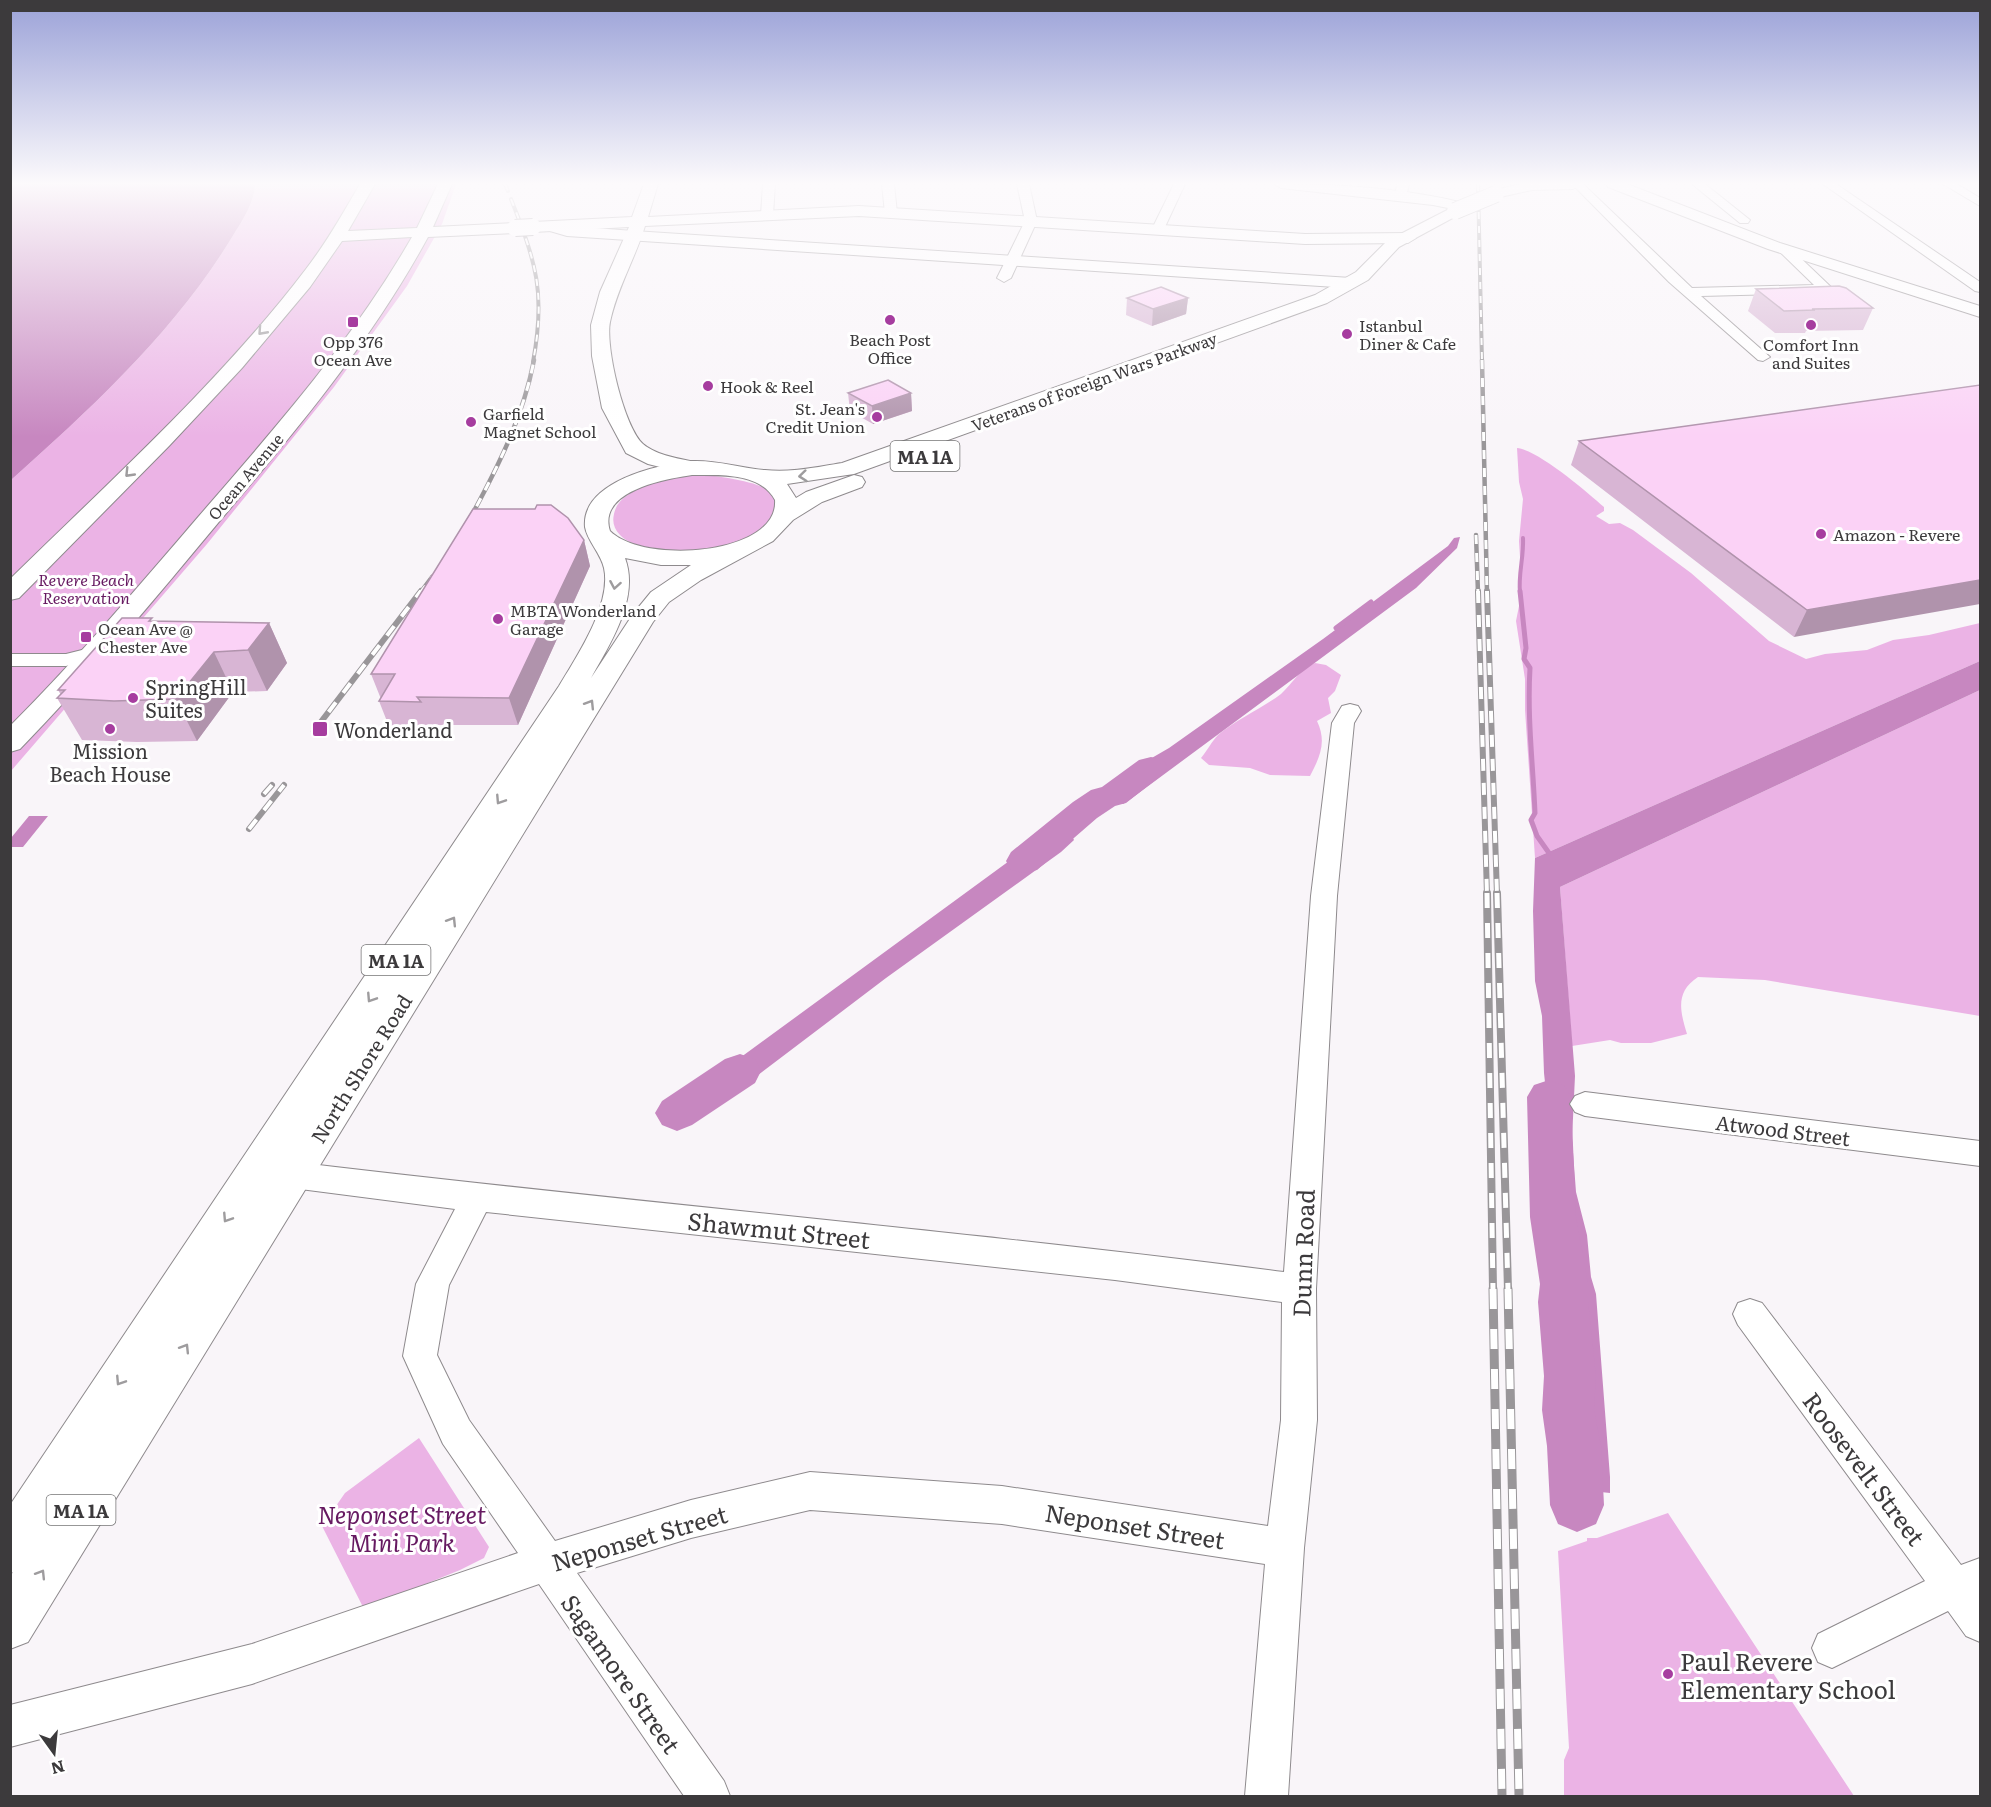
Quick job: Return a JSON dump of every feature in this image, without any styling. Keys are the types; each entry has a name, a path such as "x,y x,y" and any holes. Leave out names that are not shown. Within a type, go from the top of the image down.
{"main road":[{"path":"10,593 194,406 254,341 315,268"},
{"name":"Ocean Avenue","path":"10,743 94,653 324,380 368,323 402,268"},
{"path":"619,268 609,292 600,325 605,379 615,417 618,451 630,468 624,487"},
{"name":"Veterans of Foreign Wars Parkway","path":"760,477 792,477 846,469 1321,299 1351,283 1371,268"},
{"path":"1844,268 1980,312"},
{"path":"1870,268 1980,303"},
{"name":"Veterans of Foreign Wars Parkway","path":"785,515 827,491 1326,311 1365,293 1390,275"},
{"path":"615,417 638,451 692,468"},
{"name":"MA 1A","path":"598,531 596,520 599,509 612,494 659,474 692,468 728,469 760,477"},
{"path":"760,477 780,489 787,506 785,515"},
{"name":"MA 1A","path":"744,546 771,532 785,515"},
{"path":"598,531 608,542 624,550 644,556 669,559 721,554 744,546"},
{"name":"North Shore Road","path":"10,1624 275,1173 599,640 612,604 618,577 613,560 598,531"},
{"name":"North Shore Road","path":"10,1549 275,1173 642,620 660,597 692,575 744,546"}],"street":[{"path":"1004,278 1009,268"},
{"path":"1126,268 1351,283"},
{"path":"1663,268 1763,357"},
{"path":"1688,292 1824,287 1804,268"},
{"path":"1951,268 1980,288"},
{"path":"10,660 66,660 94,653"},
{"name":"Dunn Road","path":"1267,1797 1286,1548 1299,1420 1299,1289 1324,896 1343,723 1350,711"},
{"name":"Atwood Street","path":"1585,1104 1980,1154"},
{"name":"Shawmut Street","path":"275,1173 477,1198 1115,1265 1299,1289"},
{"name":"Sagamore Street","path":"477,1198 433,1284 420,1356 456,1432 709,1797"},
{"name":"Roosevelt Street","path":"1750,1314 1967,1582 1980,1622"},
{"name":"Neponset Street","path":"10,1726 252,1664 545,1563 691,1519 810,1491 1002,1505 1286,1548"},
{"path":"1832,1648 1967,1582"}],"green space":[{"name":"Revere Beach Reservation","path":"417,268 407,286 334,387 207,544 11,771 11,480 132,365 187,302 211,269"},
{"path":"1517,448 1526,450 1549,463 1596,500 1604,507 1604,511 1596,516 1609,524 1620,523 1633,530 1691,573 1769,641 1806,659 1825,654 1867,650 1893,640 1929,635 1980,623 1980,661 1535,858 1525,679 1516,621 1520,601 1519,541 1523,499 1519,482"},
{"path":"696,474 744,481 768,490 777,501 770,523 757,534 740,542 719,549 696,552 652,550 634,544 618,533 613,523 614,514 618,504 626,496 648,485"},
{"path":"1315,663 1326,665 1341,675 1335,691 1328,698 1331,713 1317,721 1322,743 1310,776 1270,775 1250,768 1209,765 1201,758 1218,735 1281,694 1300,673"},
{"path":"1980,690 1980,1016 1765,980 1698,977 1686,989 1681,1002 1687,1034 1651,1043 1621,1043 1610,1040 1572,1046 1560,887"},
{"name":"Neponset Street Mini Park","path":"419,1438 489,1547 484,1558 460,1570 364,1609 322,1526 345,1493"},
{"name":"Paul Revere Elementary School","path":"1668,1513 1854,1796 1564,1796 1564,1760 1569,1748 1558,1551 1587,1541 1587,1538 1597,1538"}],"shaded area":[{"path":"11,268 211,268 187,302 132,365 11,480"},
{"path":"1460,537 1457,548 1416,588 1128,801 1123,804 1109,800 1110,793 1150,759 1323,639 1448,546 1454,538"},
{"path":"1980,661 1980,690 1560,887 1575,1076 1572,1139 1576,1192 1587,1235 1591,1277 1596,1294 1610,1477 1610,1493 1582,1490 1575,1403 1576,1383 1561,1278 1560,1224 1544,1073 1542,1016 1535,981 1533,911 1535,858"},
{"path":"29,816 48,816 23,847 11,847 11,838"},
{"path":"1059,828 1070,832 1074,840 1061,852 886,978 716,1107 703,1110 696,1104 698,1094 722,1071 1027,848"}],"building":[{"path":"1839,286 1846,288 1873,308 1784,311 1756,289"},
{"path":"1161,287 1188,298 1153,309 1127,298"},
{"path":"888,380 911,393 872,406 848,393"},
{"name":"Amazon - Revere","path":"1980,385 1980,580 1807,610 1579,441"},
{"name":"MBTA Wonderland Garage","path":"537,505 551,505 568,518 584,540 509,698 417,697 421,702 379,701 395,674 371,674 473,509 535,509"},
{"path":"122,618 152,618 149,621 269,623 248,650 214,652 176,699 114,701 57,698 65,690 58,690"}],"waterway":[{"path":"1520,591 1523,538"},
{"path":"1520,591 1526,648 1524,659 1530,668 1530,722 1535,813 1531,820 1537,836 1549,853"},
{"path":"1336,628 1371,602"},
{"path":"1024,861 1085,810 1103,798 1114,795 1151,767"},
{"path":"677,1113 740,1071"},
{"path":"1549,1097 1553,1217 1564,1284 1563,1302 1570,1376 1568,1410 1574,1446 1577,1505"}],"railway":[{"path":"533,362 539,316 534,268"},
{"path":"1480,268 1482,362"},
{"path":"468,522 489,483 516,423 534,360"},
{"path":"1482,360 1487,593"},
{"path":"1476,535 1478,593"},
{"path":"420,593 432,577"},
{"path":"314,731 421,591"},
{"path":"1478,591 1487,895"},
{"path":"1487,591 1497,895"},
{"path":"264,794 272,785"},
{"path":"249,829 284,785"},
{"path":"1487,893 1493,1290"},
{"path":"1497,893 1508,1290"},
{"path":"1493,1289 1502,1796"},
{"path":"1508,1289 1519,1796"}],"place":[{"name":"Beach Post Office","path":"890,320"},
{"name":"Opp 376 Ocean Ave","path":"353,322"},
{"name":"Comfort Inn and Suites","path":"1811,325"},
{"name":"Istanbul Diner & Cafe","path":"1347,334"},
{"name":"Hook & Reel","path":"708,386"},
{"name":"St. Jean's Credit Union","path":"877,417"},
{"name":"Garfield Magnet School","path":"471,422"},
{"name":"Amazon - Revere","path":"1821,534"},
{"name":"MBTA Wonderland Garage","path":"498,619"},
{"name":"Ocean Ave @ Chester Ave","path":"86,637"},
{"name":"SpringHill Suites","path":"133,698"},
{"name":"Mission Beach House","path":"110,729"},
{"name":"Wonderland","path":"320,729"},
{"name":"Paul Revere Elementary School","path":"1668,1674"}]}
